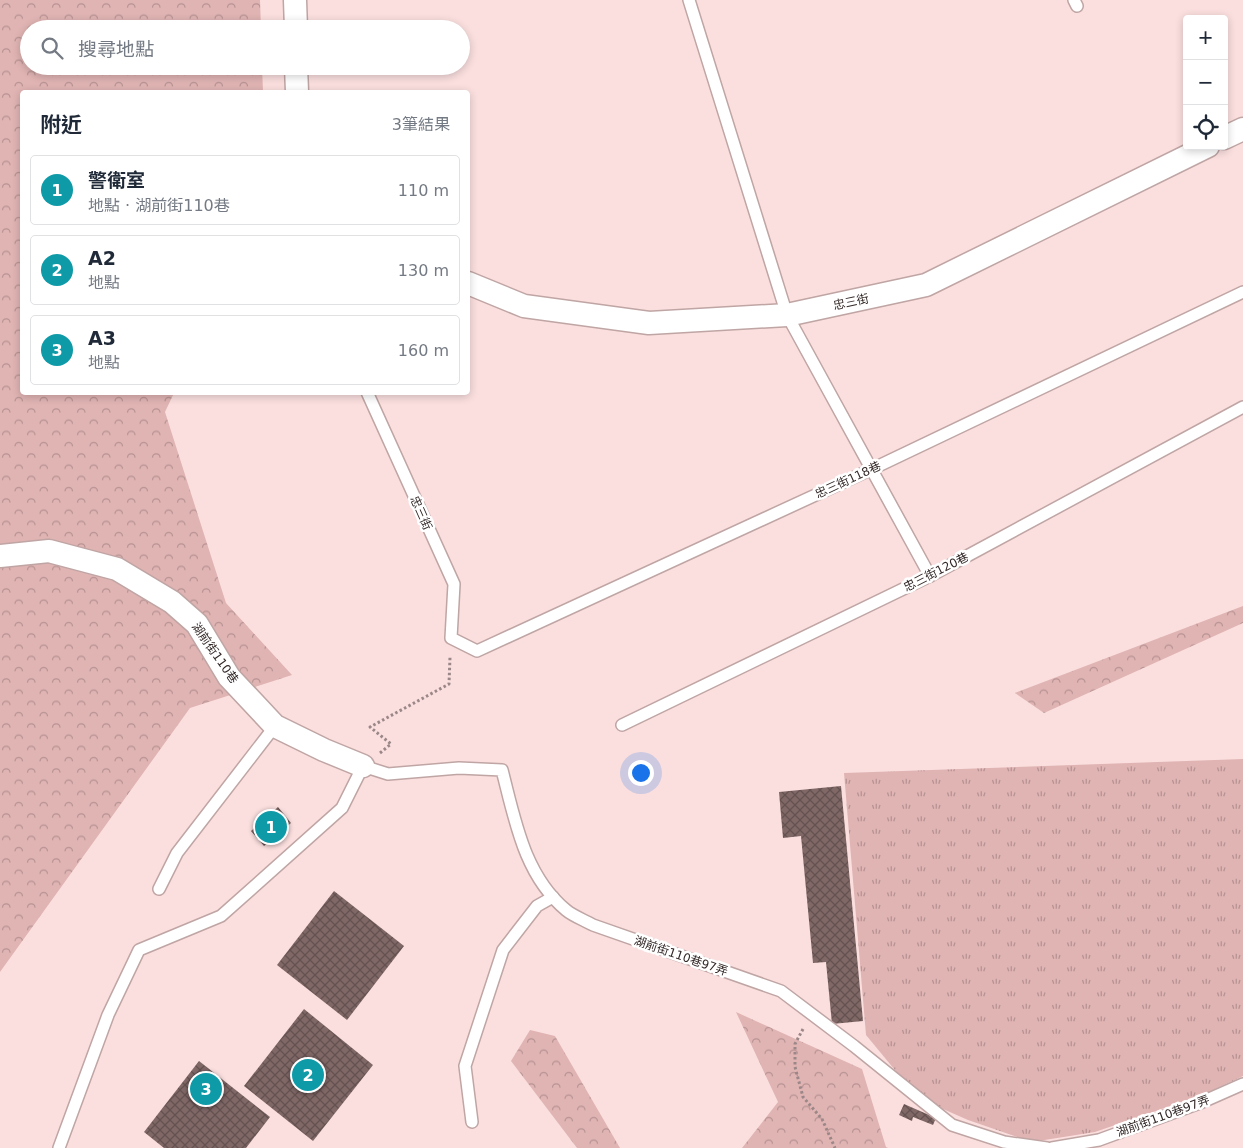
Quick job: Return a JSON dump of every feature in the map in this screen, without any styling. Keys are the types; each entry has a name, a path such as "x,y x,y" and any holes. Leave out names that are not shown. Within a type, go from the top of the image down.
{"street":[{"path":"295,0 296,20"},
{"path":"296,75 297,90"},
{"path":"1228,136 1243,129"},
{"name":"忠三街","path":"470,284 524,306 648,323 787,315 926,285 1200,150"},
{"name":"湖前街110巷","path":"0,556 48,551 117,569 172,602 197,624 229,677 275,726 324,750 363,766"}],"lane":[{"path":"689,0 787,315 930,576"},
{"name":"忠三街118巷","path":"451,638 477,651 872,469 1243,292"},
{"name":"忠三街","path":"368,395 454,584 451,638"},
{"name":"忠三街120巷","path":"622,725 930,576 1243,407"},
{"path":"159,889 177,853 275,726"},
{"path":"59,1148 108,1015 139,950 221,916 342,808 363,766"},
{"name":"湖前街110巷97弄","path":"363,766 388,774 459,768 502,770 519,837 528,861 553,897 567,911 592,925 781,991 854,1046 952,1125 1004,1142 1047,1148"},
{"path":"472,1122 465,1066 503,950 537,906 553,897"},
{"name":"湖前街110巷97弄","path":"1052,1148 1099,1140 1200,1103 1243,1084"}],"path":[{"path":"363,766 391,744 370,727 449,684 451,638"},
{"path":"811,1013 796,1044 795,1067 803,1097 822,1120 835,1148"}],"green space":[{"path":"0,0 260,0 261,20 20,20 20,75 262,75 263,90 20,90 20,395 173,395 165,412 226,603 292,675 190,708 0,972"},
{"path":"1243,606 1243,623 1044,713 1015,693"},
{"path":"1243,759 1243,1076 1202,1095 1095,1132 1032,1142 968,1120 918,1098 866,1035 844,773"},
{"path":"736,1012 862,1069 886,1147 888,1148 742,1148 778,1102"},
{"path":"530,1030 555,1036 620,1148 577,1148 511,1061"}],"building":[{"path":"841,786 863,1021 832,1024 826,962 813,963 801,836 783,838 779,792"},
{"path":"278,807 291,823 264,846 251,831"},
{"path":"334,891 404,946 347,1020 277,965"},
{"path":"304,1009 373,1065 313,1141 244,1086"},
{"path":"199,1061 270,1117 246,1148 164,1148 144,1132"},
{"path":"904,1104 936,1118 933,1125 913,1117 912,1121 899,1115"}],"place":[{"name":"警衛室","path":"271,827"},
{"name":"A2","path":"308,1075"},
{"name":"A3","path":"206,1089"}]}
